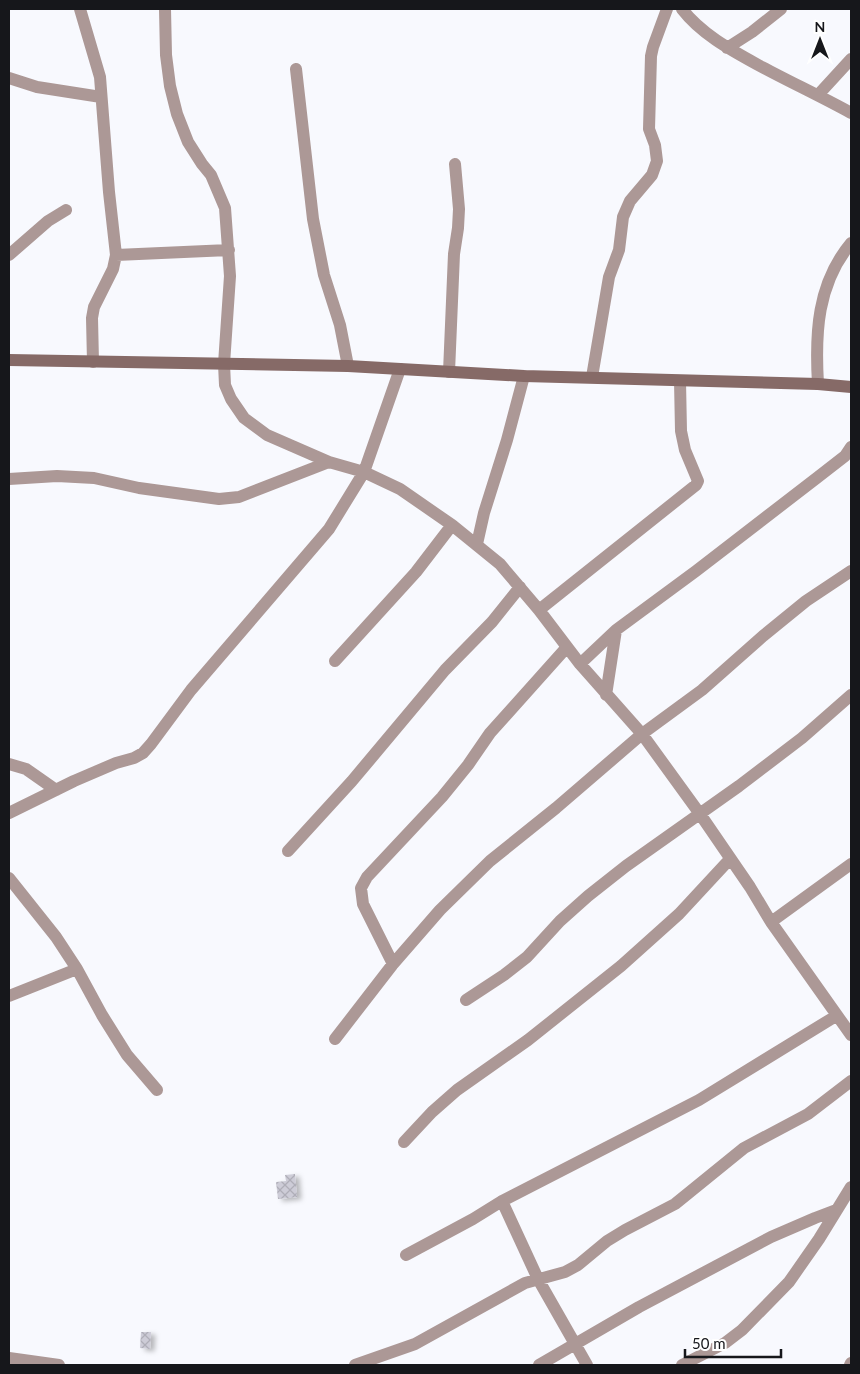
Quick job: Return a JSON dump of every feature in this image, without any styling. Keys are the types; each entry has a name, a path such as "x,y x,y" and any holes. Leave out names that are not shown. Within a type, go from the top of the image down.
{"street":[{"path":"80,9 100,77 116,255 113,269 94,308 92,318 93,362"},
{"path":"164,9 166,55 170,86 177,114 188,142 211,175 221,194 227,218 229,302 224,364 225,385 231,399 244,418 266,435 329,462 364,472 400,489 452,525 500,564 539,610 580,664 642,734 700,814 771,922 851,1035"},
{"path":"592,377 609,278 619,250 623,217 630,201 652,175 657,161 655,145 649,129 651,56 667,9"},
{"path":"682,9 695,23 728,48 851,113"},
{"path":"728,48 781,9"},
{"path":"818,95 851,59"},
{"path":"296,69 308,191 324,275 340,325 348,366"},
{"path":"9,78 38,87 101,97"},
{"path":"449,372 454,254 459,209 455,164"},
{"path":"9,256 48,221 66,210"},
{"path":"818,384 816,345 822,303 832,271 851,243"},
{"path":"116,255 229,250"},
{"path":"9,360 348,366 524,376 818,384 851,387"},
{"path":"9,813 116,763 134,758 147,749 191,690 329,529 364,472 400,369"},
{"path":"477,544 484,513 507,440 524,376"},
{"path":"539,610 696,485 698,481 685,450 681,432 680,381"},
{"path":"580,664 616,630 825,472 845,456 851,447"},
{"path":"9,479 57,476 94,478 139,488 218,499 239,496 329,462"},
{"path":"335,661 416,572 452,525"},
{"path":"335,1039 393,964 440,910 490,861 556,808 642,734 702,690 762,636 806,601 851,571"},
{"path":"288,851 352,781 446,670 492,622 520,587"},
{"path":"606,695 616,630"},
{"path":"393,964 363,904 361,888 368,877 442,797 468,765 490,733 567,647"},
{"path":"466,1000 504,975 527,956 560,921 603,884 802,738 851,695"},
{"path":"9,764 26,769 56,790"},
{"path":"404,1142 432,1112 457,1090 528,1040 621,966 679,914 730,859"},
{"path":"771,922 851,864"},
{"path":"9,878 56,937 77,969 126,1054 157,1090"},
{"path":"9,996 77,969"},
{"path":"406,1255 502,1201 699,1100 836,1016"},
{"path":"355,1365 415,1344 525,1283 565,1272 578,1265 607,1241 675,1204 744,1148 808,1114 851,1081"},
{"path":"682,1365 725,1343 742,1330 789,1282 819,1239 851,1187"},
{"path":"502,1201 538,1279 587,1365"},
{"path":"539,1365 639,1307 771,1237 836,1210"},
{"path":"9,1358 59,1365"}],"building":[{"path":"295,1174 297,1197 278,1199 276,1182 286,1181 285,1175"},
{"path":"141,1332 151,1332 150,1349 140,1348"}]}
